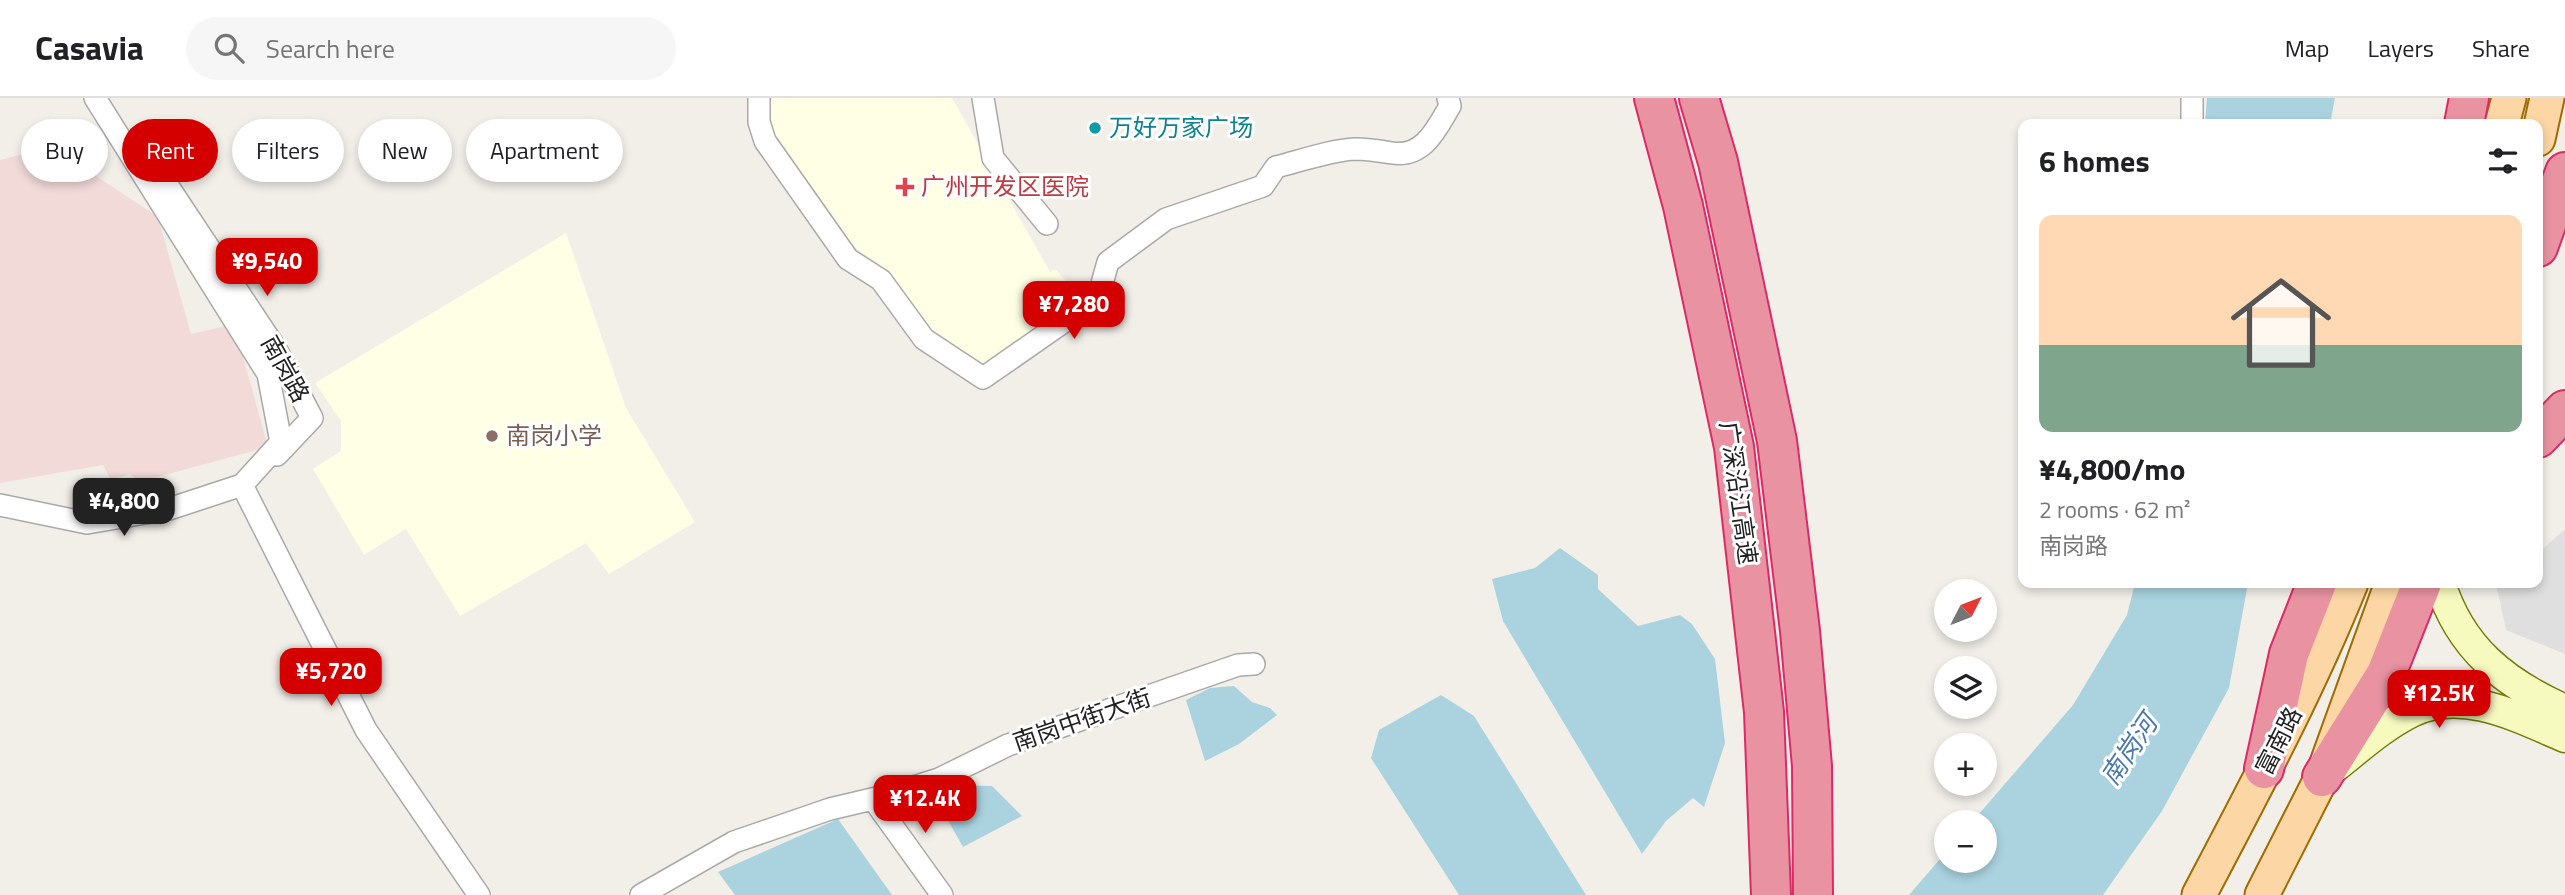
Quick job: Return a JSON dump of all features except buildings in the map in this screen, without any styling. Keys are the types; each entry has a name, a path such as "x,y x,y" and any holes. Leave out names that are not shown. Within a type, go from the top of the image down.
{"highway":[{"name":"广深沿江高速","path":"1654,98 1683,206 1734,447 1765,712 1771,895"},
{"name":"广深沿江高速","path":"1699,98 1718,162 1777,440 1800,631 1811,753 1813,895"},
{"path":"2465,119 2469,98"},
{"path":"2543,233 2565,172"},
{"path":"2543,433 2565,410"},
{"path":"2264,769 2289,654 2315,588"},
{"path":"2322,777 2386,674 2420,588"}],"main road":[{"path":"2503,119 2509,98"},
{"path":"2542,119 2547,98"},
{"name":"富南路","path":"2199,895 2323,651 2349,588"},
{"name":"富南路","path":"2262,895 2322,777 2390,588"}],"street":[{"name":"南岗路","path":"95,98 268,374 281,442 243,487"},
{"name":"南岗路","path":"110,98 275,349 312,418 243,487"},
{"path":"760,98 760,122 765,141 848,259 881,280 924,339 983,378 1098,298 1108,262 1166,219 1263,186 1276,167 1352,149 1380,150 1395,154 1417,150 1431,139 1450,106 1448,98"},
{"path":"983,98 993,158 1047,224"},
{"path":"2192,98 2192,119"},
{"path":"0,505 87,523 169,509 243,487 366,730 479,895"},
{"path":"2442,588 2458,626 2477,652 2505,677 2542,700 2565,710"},
{"name":"南岗中街大街","path":"641,895 734,842 830,809 939,779 1008,745 1238,666 1254,664"},
{"path":"2322,777 2397,720 2413,711 2434,705 2455,703 2484,706 2509,713 2565,737"},
{"path":"873,799 942,895"}],"shaded area":[{"name":"广州开发区医院","path":"773,98 952,98 1050,272 1056,270 1084,301 983,373 935,339 887,271 845,240 772,133 770,104"},
{"path":"21,155 21,182 105,182 158,217 191,334 234,324 268,447 139,482 130,474 111,480 103,465 0,483 0,160"},
{"name":"南岗小学","path":"566,233 626,408 695,522 609,574 586,543 460,616 406,529 364,555 313,469 341,451 341,421 315,383"},
{"path":"2565,529 2565,654 2506,630 2497,588 2543,588 2543,549"}],"water":[{"path":"2207,98 2335,98 2331,119 2205,119"},
{"path":"1560,548 1598,575 1598,589 1638,626 1680,615 1692,624 1715,659 1725,743 1704,807 1693,798 1666,821 1642,854 1503,621 1492,579 1535,568"},
{"name":"南岗河","path":"2134,588 2247,588 2229,688 2162,811 2103,895 1909,895 1934,866 1934,873 1997,873 1997,810 1982,810 2073,705 2127,615"},
{"path":"1234,686 1252,702 1270,708 1277,715 1239,744 1205,761 1186,700 1210,688"},
{"path":"1441,695 1474,716 1586,895 1459,895 1371,758 1379,730"},
{"path":"949,785 992,786 1022,816 963,847 933,794"},
{"path":"838,819 892,895 735,895 718,872"}],"place":[{"name":"万好万家广场","path":"1095,128"},
{"name":"广州开发区医院","path":"905,187"},
{"name":"南岗小学","path":"492,436"}]}
